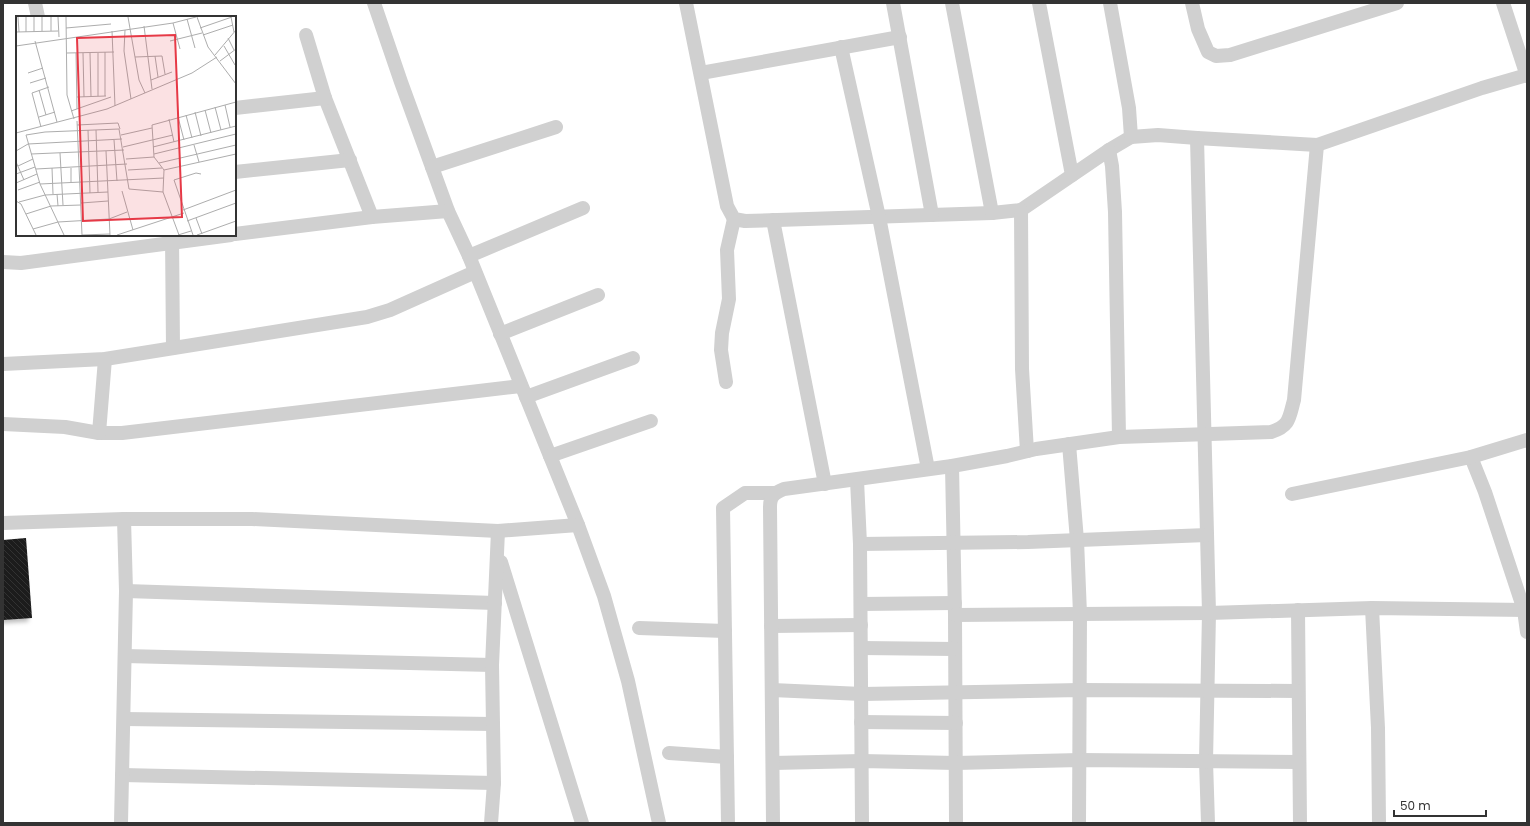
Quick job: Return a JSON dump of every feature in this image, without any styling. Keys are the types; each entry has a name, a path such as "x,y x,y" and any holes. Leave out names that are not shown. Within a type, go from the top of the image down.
{"street":[{"path":"35,3 38,16"},
{"path":"374,3 448,211 469,256 578,525 604,596 628,681 659,823"},
{"path":"688,3 727,206 734,219 727,250 729,299 722,334 721,350 726,382"},
{"path":"893,3 932,215"},
{"path":"952,3 992,213"},
{"path":"1039,3 1072,175"},
{"path":"1110,3 1129,108 1131,137"},
{"path":"1192,3 1198,29 1208,52 1216,56 1230,55 1397,3"},
{"path":"734,219 745,221 879,217 992,213 1022,210 1109,150 1131,137 1158,135 1317,145 1482,88 1527,75 1503,3"},
{"path":"306,35 325,98 372,217"},
{"path":"701,73 900,37"},
{"path":"841,47 879,217 928,469"},
{"path":"236,108 325,98"},
{"path":"432,167 556,127"},
{"path":"1197,138 1209,613 1206,761 1208,823"},
{"path":"728,823 723,508 744,493 774,493 784,489 952,466 1068,444 1119,437 1271,432 1280,429 1288,421 1294,400 1317,145"},
{"path":"1109,150 1112,166 1115,212 1119,437"},
{"path":"236,172 350,160"},
{"path":"469,256 584,208"},
{"path":"1022,210 1022,368 1027,451"},
{"path":"236,234 372,217 448,211"},
{"path":"773,220 825,484"},
{"path":"3,262 21,262 172,239 216,236"},
{"path":"172,239 173,348"},
{"path":"3,364 105,359 367,317 390,310 475,272"},
{"path":"500,334 598,295"},
{"path":"3,424 65,427 99,433 122,433 524,392 633,358"},
{"path":"99,433 105,359"},
{"path":"550,456 651,421"},
{"path":"1292,494 1471,457 1527,440"},
{"path":"1068,444 1077,540 1080,614 1079,823"},
{"path":"1471,457 1485,492 1525,610 1527,632"},
{"path":"952,466 956,693 956,823"},
{"path":"857,480 861,604 862,823"},
{"path":"773,823 770,500 774,493"},
{"path":"3,523 124,519 252,519 498,531 578,525"},
{"path":"121,823 126,591 124,519"},
{"path":"491,823 494,783 492,665 496,603 498,531"},
{"path":"860,544 1028,542 1207,534"},
{"path":"498,552 582,823"},
{"path":"126,591 496,603"},
{"path":"861,604 1080,614 1209,613 1372,608 1525,610"},
{"path":"1372,608 1378,728 1379,823"},
{"path":"1298,610 1300,823"},
{"path":"771,626 861,625"},
{"path":"639,628 725,631"},
{"path":"861,648 955,649"},
{"path":"125,656 492,665"},
{"path":"772,690 862,694 1080,690 1207,692 1298,691"},
{"path":"124,719 493,724"},
{"path":"862,722 956,723"},
{"path":"669,753 727,757"},
{"path":"772,763 862,761 956,763 1080,760 1299,762"},
{"path":"122,776 494,783"}],"building":[{"path":"26,538 32,618 3,620 3,540"}]}
